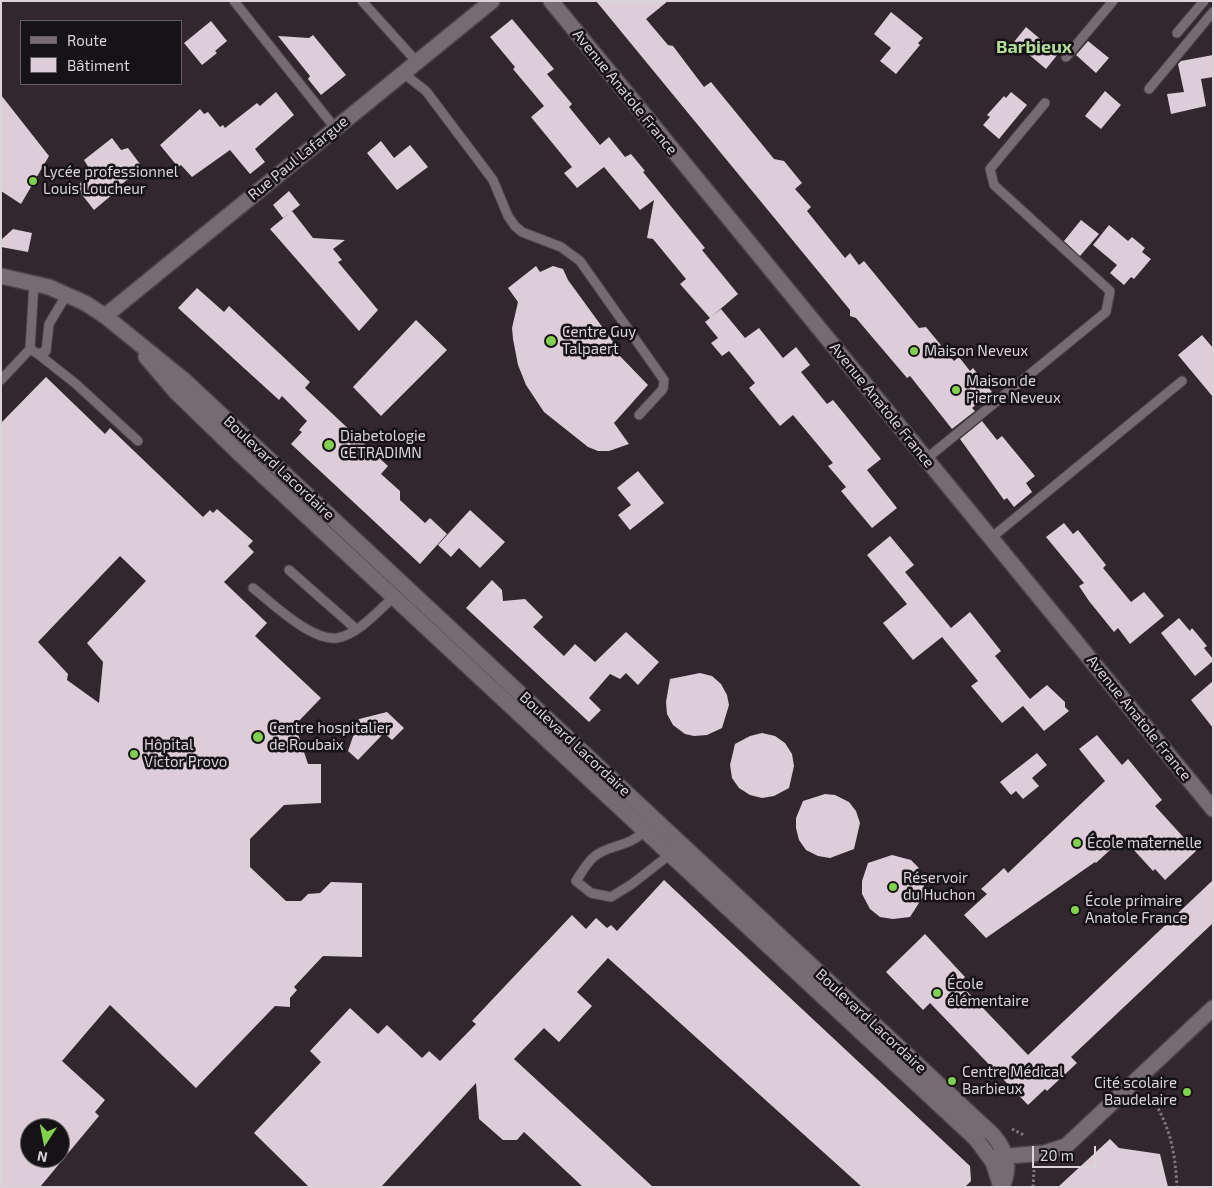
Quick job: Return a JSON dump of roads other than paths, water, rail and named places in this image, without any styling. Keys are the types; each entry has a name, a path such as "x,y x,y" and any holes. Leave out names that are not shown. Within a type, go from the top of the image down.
{"street":[{"name":"Rue Paul Lafargue","path":"105,316 492,1"},
{"name":"Avenue Anatole France","path":"551,1 1213,809"},
{"name":"Boulevard Lacordaire","path":"1,276 34,283 67,294 105,316 184,380 682,843 992,1135 1006,1155"},
{"name":"Boulevard Lacordaire","path":"135,341 175,391 239,452 976,1140 990,1158 1002,1187"},
{"path":"239,452 250,440"},
{"path":"990,1158 1006,1155 1044,1153 1066,1146 1213,1008"},
{"path":"1002,1187 1008,1172 1006,1155"}],"lane":[{"path":"234,1 335,128"},
{"path":"362,1 417,62"},
{"path":"1066,57 1113,1"},
{"path":"1176,33 1204,1"},
{"path":"1148,89 1213,12"},
{"path":"403,73 426,91 494,180 508,216 516,226 522,232 561,247 580,261 664,380 663,389 639,415"},
{"path":"926,459 1106,312 1110,291 994,185 990,169 1045,103"},
{"path":"34,283 34,352"},
{"path":"1,380 34,352 46,351 49,324 67,294"},
{"path":"34,352 76,384 138,442"},
{"path":"991,538 1182,381"},
{"path":"289,570 356,629"},
{"path":"253,588 309,630 323,637 339,638 356,629 405,586"},
{"path":"656,820 629,843 596,854 576,881 591,893 611,897 670,855 682,843"}],"place":[{"name":"Lycée professionnel Louis Loucheur","path":"33,181"},
{"name":"Centre Guy Talpaert","path":"551,341"},
{"name":"Maison Neveux","path":"914,351"},
{"name":"Maison de Pierre Neveux","path":"956,390"},
{"name":"Diabetologie CETRADIMN","path":"329,445"},
{"name":"Centre hospitalier de Roubaix","path":"258,737"},
{"name":"Hôpital Victor Provo","path":"134,754"},
{"name":"École maternelle","path":"1077,843"},
{"name":"Réservoir du Huchon","path":"893,887"},
{"name":"École primaire Anatole France","path":"1075,910"},
{"name":"École élémentaire","path":"937,993"},
{"name":"Centre Médical Barbieux","path":"952,1081"},
{"name":"Cité scolaire Baudelaire","path":"1187,1092"}],"district":[{"name":"Barbieux","path":"1034,47"}]}
